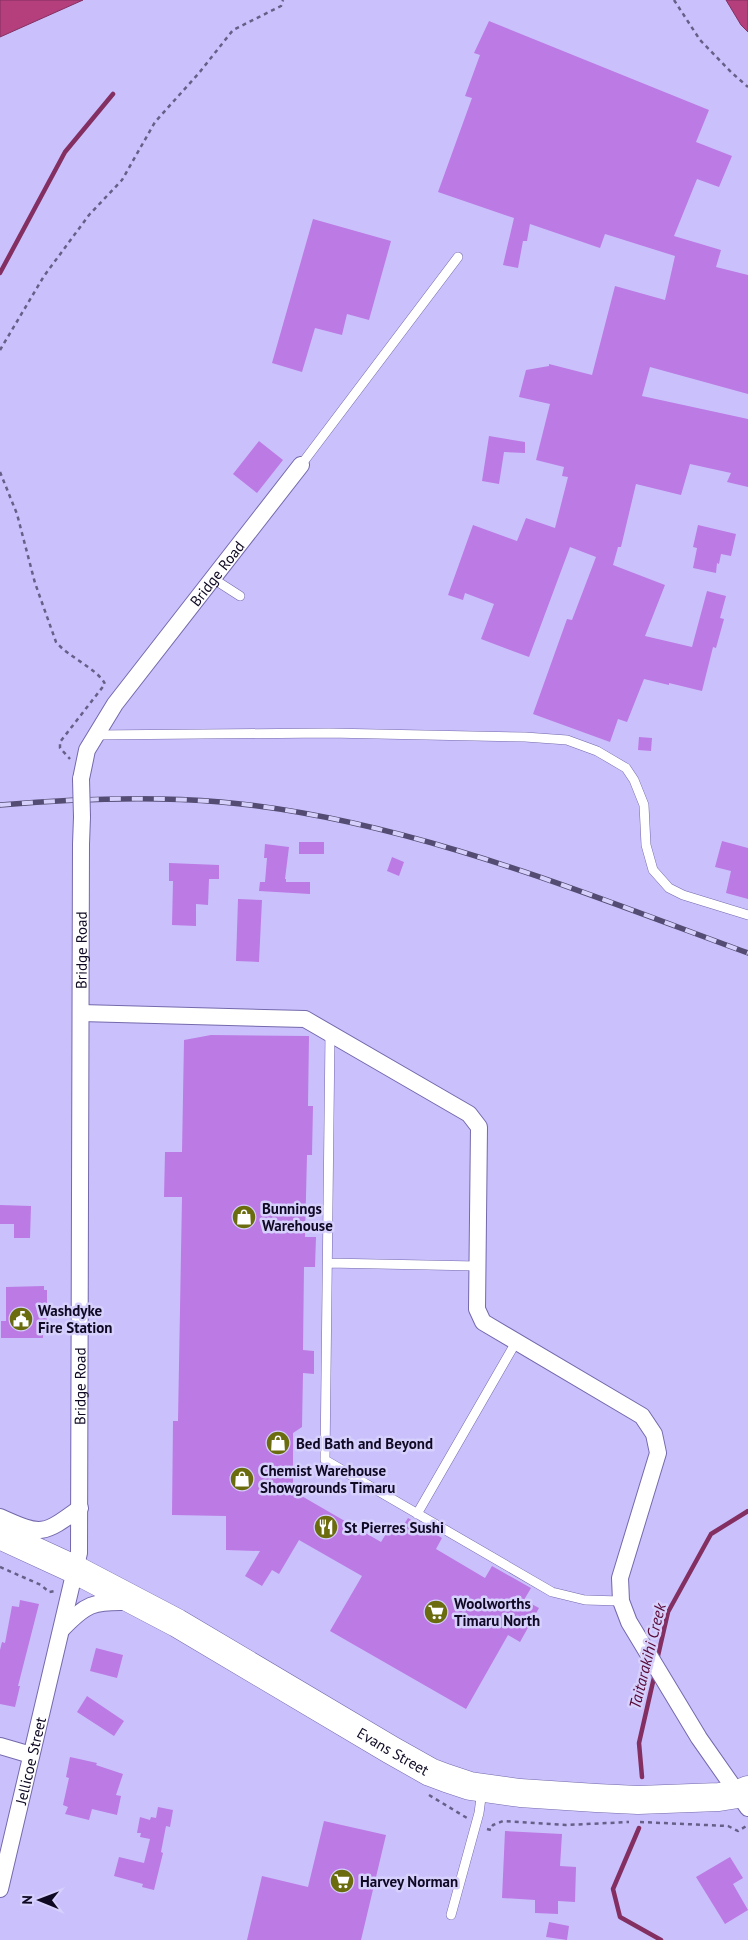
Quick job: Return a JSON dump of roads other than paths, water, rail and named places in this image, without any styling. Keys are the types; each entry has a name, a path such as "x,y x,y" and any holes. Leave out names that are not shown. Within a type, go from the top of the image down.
{"highway":[{"name":"Evans Street","path":"0,1535 76,1570 186,1628 430,1772 470,1786 565,1797 638,1800 745,1797"}],"street":[{"name":"Bridge Road","path":"76,1570 79,1553 80,1508 81,779 87,750 115,704 301,465"},
{"path":"81,1013 305,1019 468,1114 479,1127 477,1309 483,1322 642,1416 654,1434 658,1453 620,1578 622,1601 628,1622 699,1738 745,1797"},
{"path":"0,1517 26,1529 39,1531 53,1527 80,1508"},
{"name":"Jellicoe Street","path":"0,1889 76,1570"},
{"name":"Jellicoe Street","path":"61,1630 79,1611 94,1604 138,1602"},
{"path":"0,1746 31,1755"}],"lane":[{"path":"301,465 458,257"},
{"path":"212,578 240,596"},
{"path":"95,735 329,733 525,737 567,740 597,751 626,768 634,780 644,805 646,845 653,870 669,888 682,895 748,915"},
{"path":"330,1034 325,1460 552,1592 585,1600 622,1601"},
{"path":"328,1263 477,1266"},
{"path":"418,1514 516,1342"},
{"path":"451,1915 479,1813 482,1788"}],"waterway":[{"path":"0,273 65,152 113,94"},
{"name":"Taitarakihi Creek","path":"657,1660 668,1612 711,1534 748,1511"},
{"name":"Taitarakihi Creek","path":"642,1777 639,1743 655,1673"},
{"name":"Taitarakihi Creek","path":"639,1828 613,1889 620,1917 661,1940"}],"railway":[{"path":"0,805 110,799 193,800 289,811 356,824 423,840 489,860 555,882 748,953"}],"place":[{"name":"Bunnings Warehouse","path":"244,1217"},
{"name":"Washdyke Fire Station","path":"21,1319"},
{"name":"Bed Bath and Beyond","path":"278,1443"},
{"name":"Chemist Warehouse Showgrounds Timaru","path":"242,1479"},
{"name":"St Pierres Sushi","path":"326,1527"},
{"name":"Woolworths Timaru North","path":"436,1612"},
{"name":"Harvey Norman","path":"342,1881"}]}
